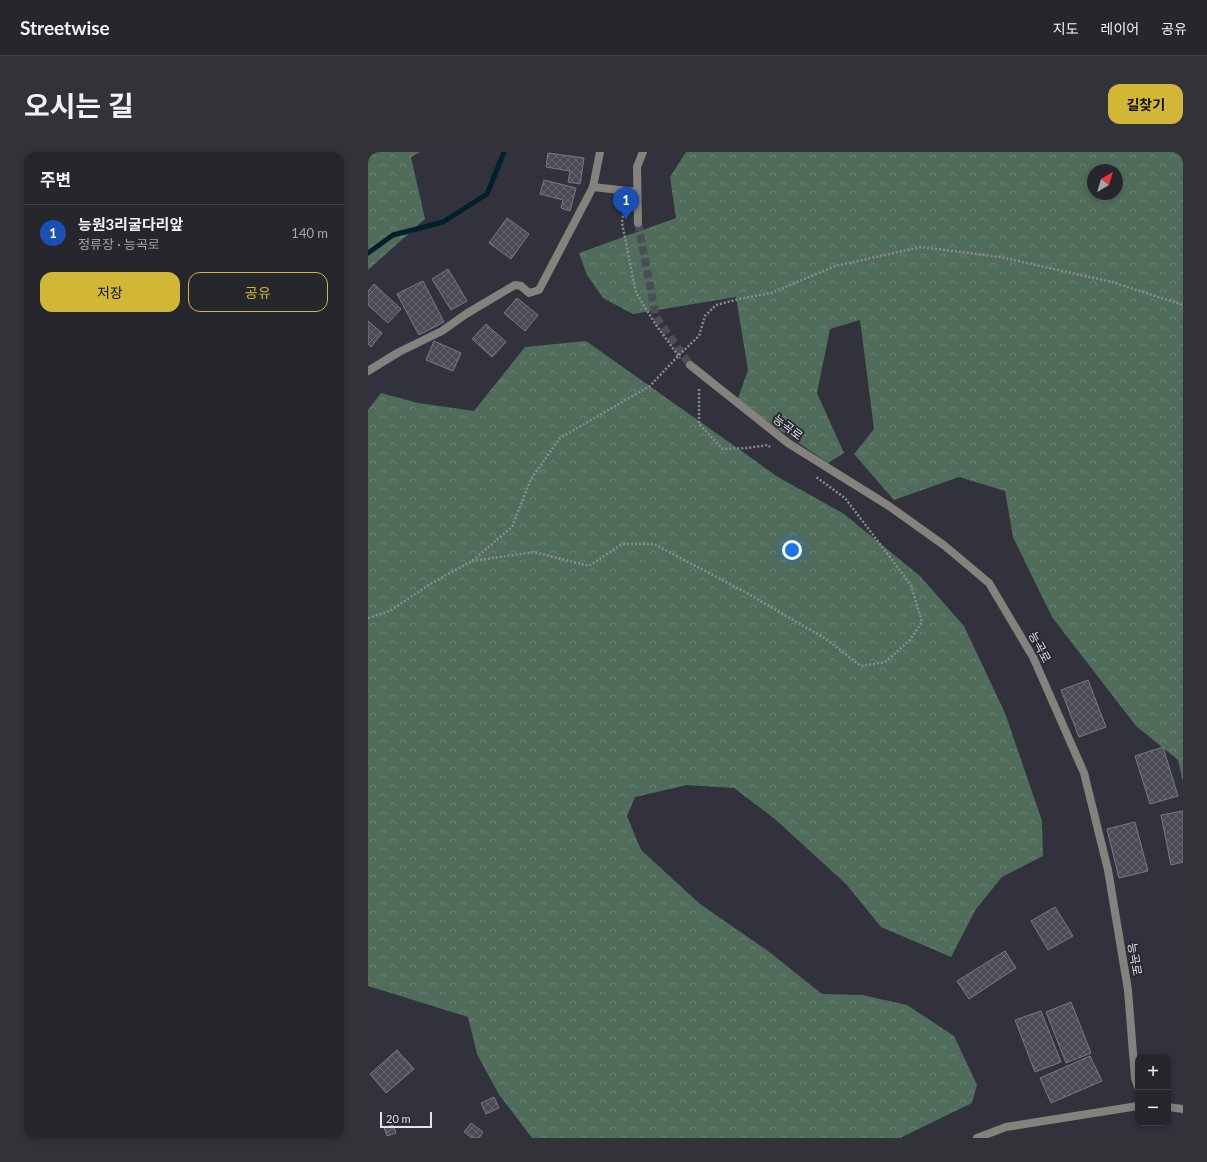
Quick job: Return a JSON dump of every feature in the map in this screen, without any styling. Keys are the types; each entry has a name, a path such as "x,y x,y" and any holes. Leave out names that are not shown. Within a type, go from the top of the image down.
{"street":[{"path":"368,371 399,352 442,331 466,314 515,285 521,286 529,293 539,290 593,188 600,152"},
{"path":"638,223 637,167 643,152"},
{"path":"593,188 637,192"},
{"name":"능곡로","path":"690,365 788,443 902,515 945,546 989,583 1033,657 1084,773 1112,892 1128,990 1135,1078"},
{"path":"977,1138 1006,1127 1135,1106"},
{"path":"1171,1108 1183,1109"}],"path":[{"path":"626,192 622,224 636,292 656,325 682,361"},
{"path":"368,618 390,611 430,584 472,561 512,527 531,479 560,438 650,386 699,336 705,316 716,305 771,293 834,266 921,247 1000,257 1112,282 1183,305"},
{"path":"696,384 700,390 699,424 723,448 747,448 768,445 774,449"},
{"path":"472,561 534,552 589,566 622,544 654,544 745,592 813,631 861,666 885,662 909,641 922,622 911,585 845,498 810,473"}],"green space":[{"path":"368,152 420,152 411,157 425,219 368,270"},
{"path":"686,152 1183,152 1183,782 1178,760 1136,726 1052,617 1013,537 1005,491 959,477 894,500 854,454 874,429 860,320 830,329 817,393 844,453 828,463 737,401 748,370 736,297 633,314 603,298 587,275 579,253 676,218 670,177"},
{"path":"586,341 778,477 844,514 920,576 964,626 1005,713 1042,821 1043,856 1002,877 976,909 951,957 881,927 846,884 776,820 734,788 687,785 635,797 627,816 641,850 700,904 768,951 822,994 862,995 907,1005 954,1036 977,1085 972,1103 900,1138 532,1138 498,1093 477,1054 468,1017 368,986 368,410 381,393 418,403 474,411 525,347"}],"building":[{"path":"548,153 584,158 580,184 568,182 570,171 546,167"},
{"path":"544,180 576,188 570,211 561,208 563,200 540,194"},
{"path":"507,218 529,234 511,259 489,243"},
{"path":"448,269 467,301 451,310 432,279"},
{"path":"423,281 444,322 419,335 397,294"},
{"path":"374,284 401,309 388,323 368,305 368,291"},
{"path":"517,298 538,315 525,331 504,313"},
{"path":"368,321 382,333 371,347 368,344"},
{"path":"486,324 506,342 492,357 472,339"},
{"path":"434,341 461,353 453,371 426,360"},
{"path":"1088,680 1106,727 1079,737 1061,690"},
{"path":"1163,747 1178,796 1150,804 1135,756"},
{"path":"1183,811 1183,862 1171,865 1161,815"},
{"path":"1135,822 1148,871 1119,878 1107,829"},
{"path":"1055,907 1073,936 1048,950 1031,921"},
{"path":"1005,951 1016,968 969,999 957,981"},
{"path":"1071,1002 1091,1053 1066,1063 1046,1012"},
{"path":"1041,1011 1061,1062 1035,1072 1015,1020"},
{"path":"397,1050 414,1069 386,1093 370,1074"},
{"path":"1090,1056 1102,1081 1051,1103 1040,1078"},
{"path":"494,1097 499,1108 486,1114 481,1103"},
{"path":"471,1123 483,1132 479,1138 472,1138 464,1132"},
{"path":"393,1125 396,1133 387,1136 384,1128"}],"waterway":[{"path":"368,253 393,235 443,222 487,194 504,152"}],"tunnel":[{"path":"638,223 656,317 690,365"}],"place":[{"name":"능원3리굴다리앞","path":"626,220"}]}
